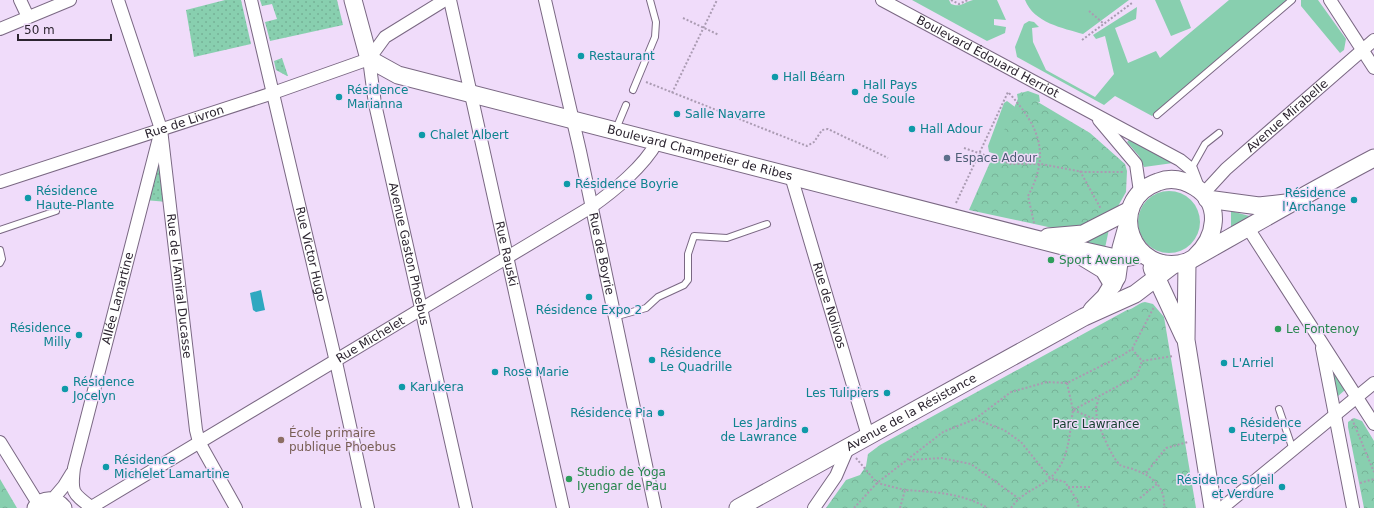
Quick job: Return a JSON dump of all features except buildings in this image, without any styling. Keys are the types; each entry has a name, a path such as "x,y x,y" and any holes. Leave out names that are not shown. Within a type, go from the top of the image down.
{"main road":[{"name":"Avenue Gaston Phoebus","path":"353,0 369,59"},
{"name":"Boulevard Champetier de Ribes","path":"369,59 398,75 950,216 1034,231 1083,234 1108,223 1129,217"},
{"path":"1145,256 1159,263 1185,261 1374,158"},
{"path":"1187,347 1160,285 1145,256 1135,245 1130,235 1129,217 1140,192 1150,184 1163,180 1176,179 1188,183 1203,194 1259,206 1290,203"},
{"path":"1185,261 1205,248 1211,237 1214,224 1212,211 1203,194"},
{"name":"Avenue de la Résistance","path":"1084,317 1105,297 1117,277 1129,217"},
{"name":"Boulevard Champetier de Ribes","path":"1034,231 1063,246 1120,259 1145,256"},
{"path":"1063,246 1104,270 1113,285"},
{"path":"1120,259 1160,285"},
{"path":"1185,261 1187,347 1213,508"},
{"name":"Avenue de la Résistance","path":"738,508 1084,317 1135,294 1160,285 1185,261"}],"street":[{"path":"20,0 28,16"},
{"path":"0,29 28,16 70,0"},
{"name":"Rue de l'Amiral Ducasse","path":"118,0 161,129 199,442"},
{"name":"Rue Victor Hugo","path":"251,0 336,362 368,508"},
{"path":"369,59 386,37 445,0"},
{"name":"Rue Rauski","path":"450,0 563,508"},
{"name":"Rue de Boyrie","path":"545,0 572,119 655,508"},
{"name":"Boulevard Édouard Herriot","path":"882,0 1180,160 1191,169"},
{"path":"1330,0 1374,68"},
{"name":"Avenue Mirabelle","path":"1203,194 1226,169 1374,40"},
{"name":"Rue de Livron","path":"0,180 273,93 369,59"},
{"name":"Avenue Gaston Phoebus","path":"369,59 375,104 466,508"},
{"name":"Boulevard Édouard Herriot","path":"1094,115 1136,164 1140,192"},
{"name":"Allée Lamartine","path":"90,508 74,495 72,488 74,468 161,129"},
{"name":"Rue Michelet","path":"90,508 336,362 591,207 639,166 651,154 657,142"},
{"path":"1191,169 1203,194"},
{"name":"Rue de Nolivos","path":"791,176 868,436"},
{"path":"1248,228 1374,424"},
{"path":"1321,342 1334,416 1353,508"},
{"path":"1222,508 1374,383"},
{"path":"0,442 48,505"},
{"path":"199,442 236,508"},
{"path":"814,508 836,476 848,448"},
{"name":"Allée Lamartine","path":"48,505 64,486 74,468"}],"lane":[{"path":"633,90 657,29 650,0"},
{"path":"1157,115 1292,0"},
{"path":"616,131 626,105"},
{"path":"1191,169 1205,144 1219,133"},
{"path":"0,230 56,211"},
{"path":"614,317 646,308 658,297 684,285 688,280 688,254 694,236 727,238 767,224"},
{"path":"0,250 2,259 0,263"},
{"path":"1278,409 1293,450"}],"path":[{"path":"672,93 717,0"},
{"path":"952,0 959,4 968,0"},
{"path":"1082,40 1132,3"},
{"path":"1088,11 1104,24"},
{"path":"683,18 720,35"},
{"path":"637,79 807,146 814,142 822,130 828,129 888,158"},
{"path":"950,216 1008,92 1017,102 1035,131 1041,149 1041,164 1036,182 1028,196 1034,231"},
{"path":"964,148 1011,164 1041,164 1080,171 1114,172 1137,169"},
{"path":"1080,171 1108,223"},
{"path":"854,508 877,483 943,432 975,419 1011,392 1048,382 1067,383 1123,356 1132,349 1160,285"},
{"path":"1142,361 1187,347"},
{"path":"1132,349 1142,361"},
{"path":"1073,410 1099,397 1107,390 1137,376 1142,361"},
{"path":"1011,508 1018,498 1050,478 1066,458 1073,410 1067,383"},
{"path":"1099,397 1096,408 1097,420 1104,440 1120,465 1146,473 1158,483 1165,499 1164,508"},
{"path":"1073,410 1097,420"},
{"path":"975,419 1004,430 1021,442 1050,478 1065,482 1077,500 1079,508"},
{"path":"1352,419 1374,472"},
{"path":"1146,473 1166,448 1202,438"},
{"path":"848,448 877,483 905,490 947,493 973,500 988,508"},
{"path":"908,460 941,458 971,464 1018,498"},
{"path":"1359,483 1374,479"},
{"path":"1140,498 1158,483"},
{"path":"1068,487 1091,487"},
{"path":"900,508 905,490"}],"green space":[{"path":"225,0 241,0 251,44 194,57 186,10"},
{"path":"260,0 337,0 343,25 270,41 265,22 277,19 272,4 262,6"},
{"path":"912,0 949,0 951,4 957,5 973,0 997,0 1006,20 994,19 994,25 1006,27 1005,33 987,41"},
{"path":"1025,0 1129,0 1083,34 1058,27 1042,19 1029,8"},
{"path":"1155,0 1180,0 1191,28 1171,36"},
{"path":"1229,0 1288,0 1152,116 1115,96 1104,105 1017,57 1015,47 1024,24 1029,21 1034,22 1039,27 1032,28 1033,42 1046,70 1095,97 1114,74 1105,36 1096,39 1093,35 1137,7 1136,19 1115,28 1128,63 1156,51 1160,58"},
{"path":"1301,0 1318,0 1346,39 1344,50 1340,53 1301,6"},
{"path":"282,58 288,76 276,70 274,61"},
{"path":"1028,91 1039,95 1040,102 1018,100 1017,94"},
{"path":"1021,92 1090,133 1125,164 1127,171 1126,192 1117,208 1088,224 1062,230 969,210"},
{"path":"1007,101 1015,107 995,154 989,152 988,146 1004,103"},
{"path":"1129,140 1173,163 1144,167 1139,156 1127,142"},
{"path":"155,159 163,160 168,202 144,200"},
{"path":"1163,191 1175,191 1191,200 1198,210 1200,222 1198,234 1191,244 1175,253 1163,253 1152,248 1143,239 1138,228 1138,216 1143,205 1152,196"},
{"path":"1231,211 1253,217 1231,230"},
{"path":"1109,229 1105,248 1080,244"},
{"name":"Parc Lawrance","path":"1145,302 1153,304 1164,317 1196,508 826,508 846,480 860,475 866,466 868,454 880,445 1127,310"},
{"path":"1332,370 1345,390 1337,397"},
{"path":"1354,418 1362,421 1374,441 1374,508 1364,508 1348,427 1348,422"},
{"path":"0,479 17,508 0,508"}],"water":[{"path":"261,290 265,310 256,312 253,310 250,293"}],"place":[{"name":"Restaurant","path":"581,56"},
{"name":"Hall Béarn","path":"775,77"},
{"name":"Hall Pays de Soule","path":"855,92"},
{"name":"Résidence Marianna","path":"339,97"},
{"name":"Salle Navarre","path":"677,114"},
{"name":"Hall Adour","path":"912,129"},
{"name":"Chalet Albert","path":"422,135"},
{"name":"Espace Adour","path":"947,158"},
{"name":"Résidence Boyrie","path":"567,184"},
{"name":"Résidence Haute-Plante","path":"28,198"},
{"name":"Résidence l'Archange","path":"1354,200"},
{"name":"Sport Avenue","path":"1051,260"},
{"name":"Résidence Expo 2","path":"589,297"},
{"name":"Le Fontenoy","path":"1278,329"},
{"name":"Résidence Milly","path":"79,335"},
{"name":"Résidence Le Quadrille","path":"652,360"},
{"name":"L'Arriel","path":"1224,363"},
{"name":"Rose Marie","path":"495,372"},
{"name":"Karukera","path":"402,387"},
{"name":"Résidence Jocelyn","path":"65,389"},
{"name":"Les Tulipiers","path":"887,393"},
{"name":"Résidence Pia","path":"661,413"},
{"name":"Les Jardins de Lawrance","path":"805,430"},
{"name":"Résidence Euterpe","path":"1232,430"},
{"name":"École primaire publique Phoebus","path":"281,440"},
{"name":"Résidence Michelet Lamartine","path":"106,467"},
{"name":"Studio de Yoga Iyengar de Pau","path":"569,479"},
{"name":"Résidence Soleil et Verdure","path":"1282,487"}]}
